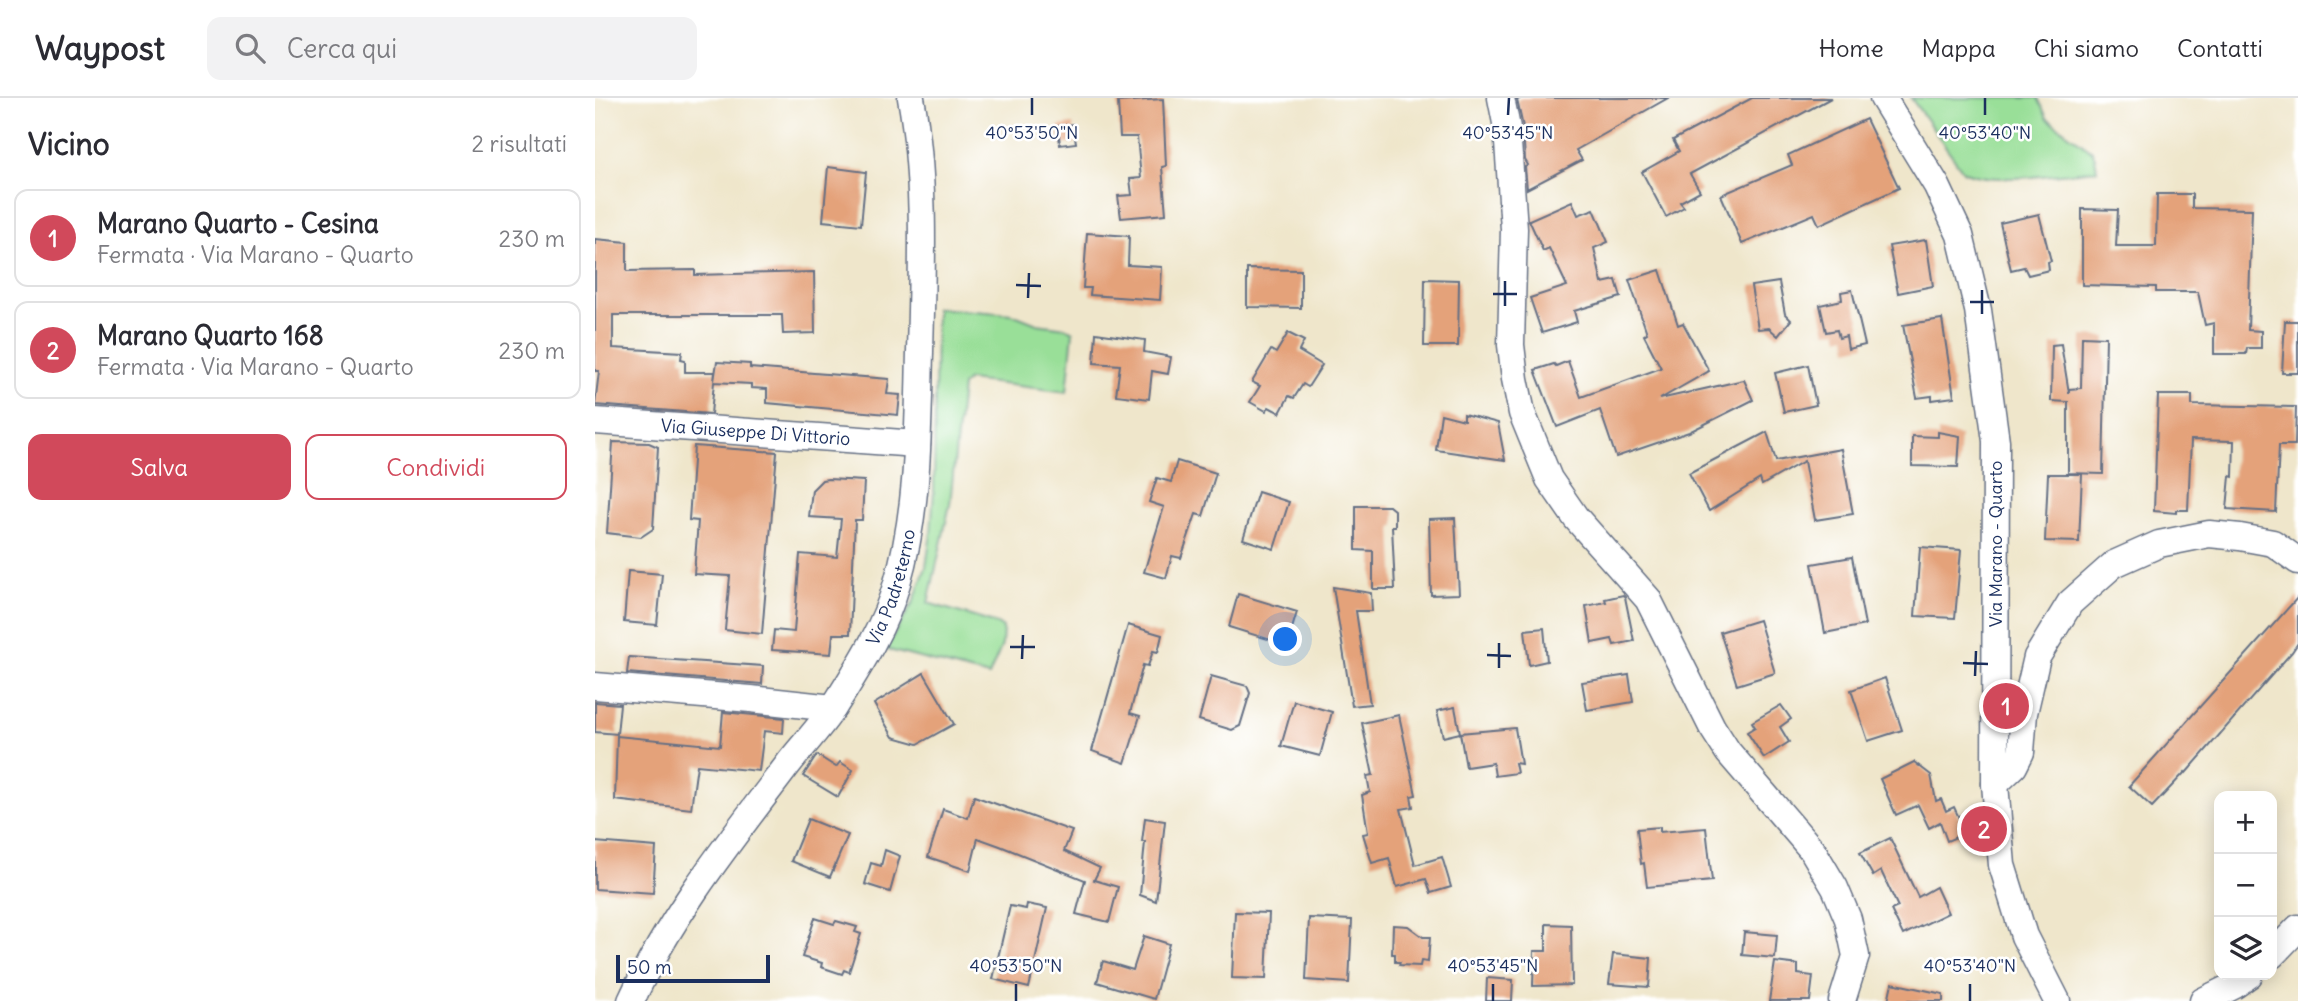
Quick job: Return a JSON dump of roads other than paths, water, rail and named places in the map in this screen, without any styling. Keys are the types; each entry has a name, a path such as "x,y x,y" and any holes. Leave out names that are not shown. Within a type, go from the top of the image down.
{"street":[{"name":"Via Padreterno","path":"631,1001 647,966 692,895 833,708 876,636 897,584 910,520 917,444 923,232 911,98"},
{"path":"1501,98 1507,128 1514,229 1511,345 1514,379 1522,413 1549,479 1576,518 1648,599 1712,727 1728,752 1814,851 1836,888 1848,919 1856,956 1842,1001"},
{"name":"Via Marano - Quarto","path":"1884,98 1937,186 1960,235 1978,310 1996,441 1995,783 2002,865 2024,936 2057,1001"},
{"name":"Via Giuseppe Di Vittorio","path":"595,421 917,444"},
{"path":"1995,783 2014,766 2021,752 2024,713 2037,657 2070,603 2114,564 2159,544 2209,534 2273,543 2298,561"},
{"path":"595,685 833,708"},
{"path":"2277,950 2298,928"},
{"path":"2203,1001 2242,980"}],"place":[{"name":"Marano Quarto - Cesina","path":"2006,706"},
{"name":"Marano Quarto 168","path":"1984,829"}]}
